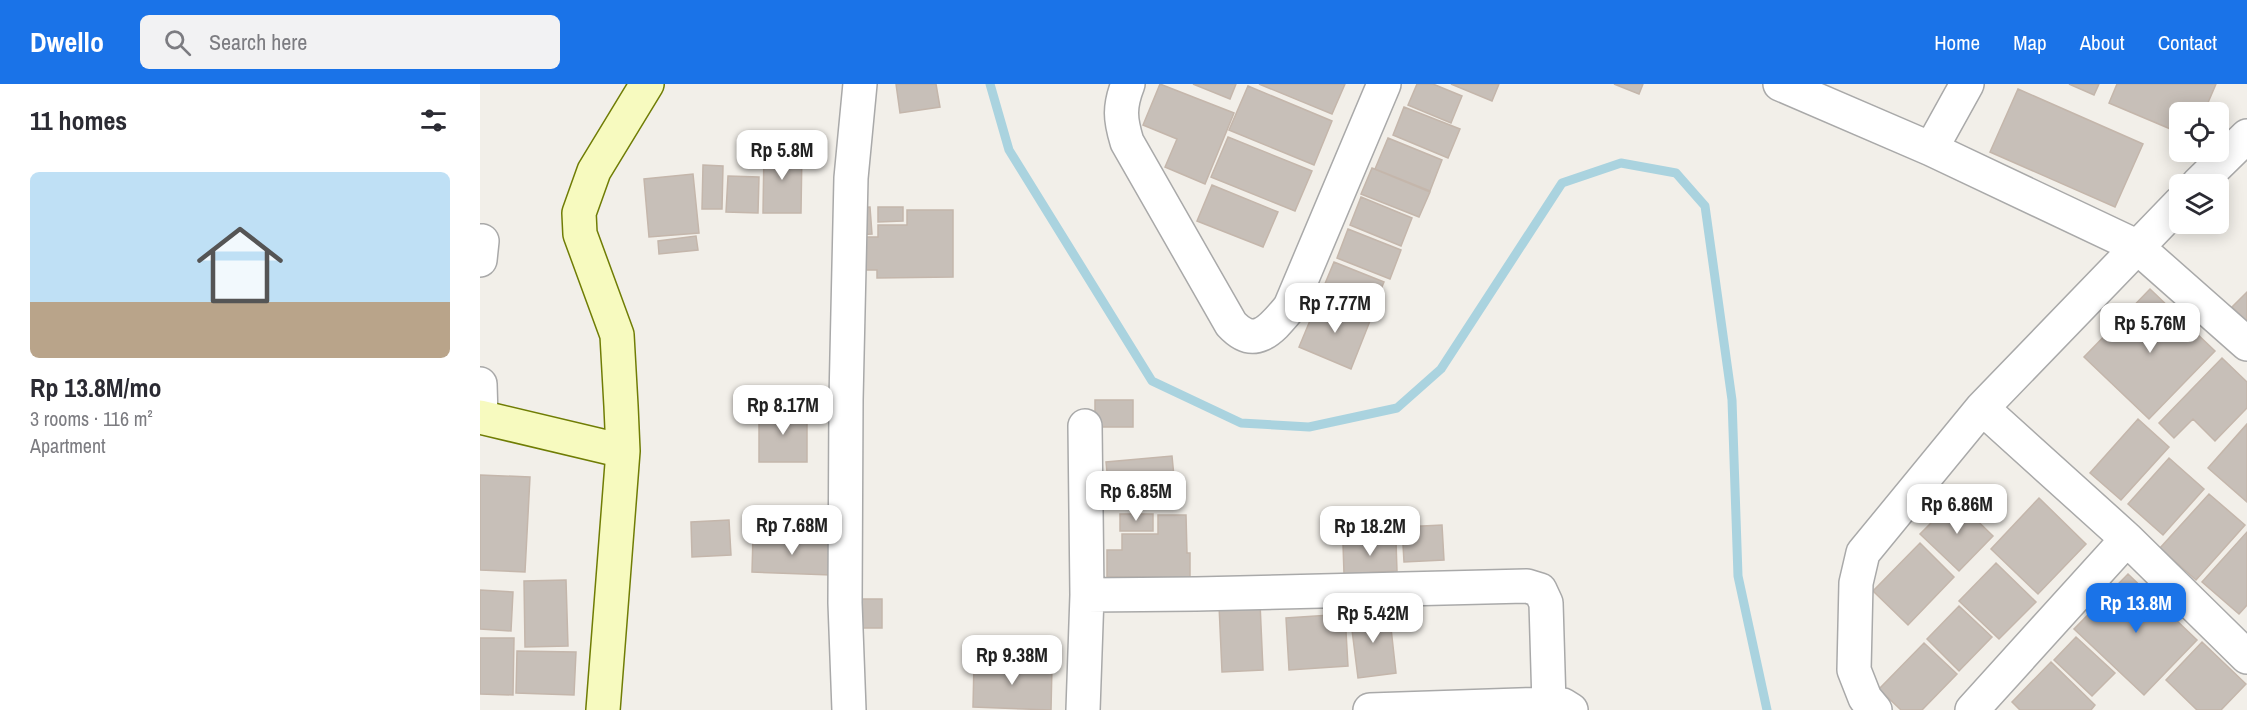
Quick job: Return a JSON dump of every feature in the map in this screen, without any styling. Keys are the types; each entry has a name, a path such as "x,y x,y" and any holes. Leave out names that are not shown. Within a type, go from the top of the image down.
{"street":[{"path":"849,710 845,603 846,400 850,178 860,84"},
{"path":"1128,84 1120,110 1121,123 1127,142 1231,324 1239,333 1251,336 1271,330 1290,307 1384,84"},
{"path":"1780,84 1931,149 2136,246 2247,344"},
{"path":"1931,149 1966,84"},
{"path":"603,710 623,452 616,335 580,234 579,213 594,171 646,85"},
{"path":"2208,174 2247,136"},
{"path":"1875,710 1865,698 1854,670 1856,583 1863,553 1982,408 2169,214"},
{"path":"480,384 481,417 623,452"},
{"path":"1982,408 2127,539 2247,657"},
{"path":"1083,710 1087,595 1086,426"},
{"path":"1972,710 2127,539"},
{"path":"1087,595 1527,586 1540,590 1546,603 1560,707 1370,710"}],"building":[{"path":"896,84 936,84 940,107 900,113"},
{"path":"1160,84 1234,113 1205,184 1165,167 1177,139 1143,125"},
{"path":"1193,84 1236,84 1230,99"},
{"path":"1259,84 1345,84 1332,114"},
{"path":"1417,84 1433,84 1462,96 1451,123 1408,105"},
{"path":"1451,84 1499,84 1492,101"},
{"path":"1614,84 1643,84 1639,94"},
{"path":"2069,84 2099,84 2094,95"},
{"path":"2117,84 2216,84 2208,102 2169,102 2169,128 2109,103"},
{"path":"1248,86 1332,121 1314,165 1229,130"},
{"path":"2018,89 2143,144 2115,207 1990,152"},
{"path":"1404,107 1460,129 1448,158 1393,135"},
{"path":"1228,137 1312,171 1295,211 1211,177"},
{"path":"1388,138 1442,160 1430,191 1375,169"},
{"path":"764,149 802,149 801,213 763,213"},
{"path":"703,165 723,166 722,209 702,209"},
{"path":"1372,168 1430,192 1419,217 1361,194"},
{"path":"693,174 699,233 649,237 644,179"},
{"path":"728,176 759,177 758,213 726,212"},
{"path":"1212,185 1278,212 1263,247 1197,221"},
{"path":"1361,197 1412,218 1401,246 1350,225"},
{"path":"870,207 872,234 854,235 853,208"},
{"path":"878,207 903,207 903,221 878,222"},
{"path":"907,210 953,210 953,277 877,278 877,270 864,270 864,237 878,237 878,225 907,225"},
{"path":"1348,229 1401,250 1390,279 1337,258"},
{"path":"696,236 698,250 659,254 658,241"},
{"path":"1334,262 1384,282 1369,318 1319,298"},
{"path":"2150,289 2215,351 2149,419 2084,357"},
{"path":"2247,292 2247,321 2232,307"},
{"path":"1319,299 1370,321 1351,369 1299,347"},
{"path":"2222,358 2247,382 2247,408 2215,441 2193,419 2174,438 2159,423"},
{"path":"1095,400 1133,400 1133,427 1095,427"},
{"path":"759,410 807,411 807,462 759,462"},
{"path":"2138,419 2169,447 2121,500 2090,473"},
{"path":"2247,424 2247,502 2208,468"},
{"path":"1172,456 1176,497 1110,502 1106,462"},
{"path":"2169,458 2204,489 2163,535 2128,504"},
{"path":"480,475 530,477 525,572 480,570"},
{"path":"2209,494 2245,525 2196,580 2160,548"},
{"path":"2039,498 2086,544 2038,594 1991,549"},
{"path":"1955,499 1993,536 1959,571 1920,534"},
{"path":"1120,514 1153,514 1153,531 1120,531"},
{"path":"1158,515 1186,515 1190,577 1107,577 1107,550 1122,550 1122,534 1158,534"},
{"path":"729,520 731,555 692,557 691,522"},
{"path":"1442,525 1444,560 1404,562 1402,527"},
{"path":"2247,532 2247,605 2239,614 2202,582"},
{"path":"753,536 832,539 831,575 752,572"},
{"path":"1396,541 1397,571 1344,574 1343,544"},
{"path":"1920,543 1954,577 1908,625 1873,591"},
{"path":"1996,563 2036,602 1999,639 1959,601"},
{"path":"2128,574 2197,640 2144,695 2074,629"},
{"path":"566,580 568,646 525,647 524,581"},
{"path":"480,590 513,592 511,631 480,629"},
{"path":"860,599 882,599 882,628 860,628"},
{"path":"1260,603 1263,670 1222,672 1219,605"},
{"path":"1959,606 1992,637 1959,671 1927,639"},
{"path":"1389,610 1396,673 1358,678 1350,614"},
{"path":"1345,614 1348,666 1289,670 1286,618"},
{"path":"2076,637 2115,673 2092,696 2054,660"},
{"path":"480,638 514,638 513,695 480,694"},
{"path":"2202,642 2246,684 2221,710 2197,710 2166,680"},
{"path":"1924,643 1957,674 1922,710 1901,710 1879,689"},
{"path":"517,651 576,652 574,695 516,693"},
{"path":"2051,662 2095,705 2091,710 2020,710 2012,702"},
{"path":"974,663 1052,666 1051,710 973,707"}],"waterway":[{"path":"990,84 1009,150 1152,381 1241,423 1309,427 1397,408 1441,369 1562,183 1621,163 1676,173 1705,206 1732,400 1738,576 1767,710"}]}
